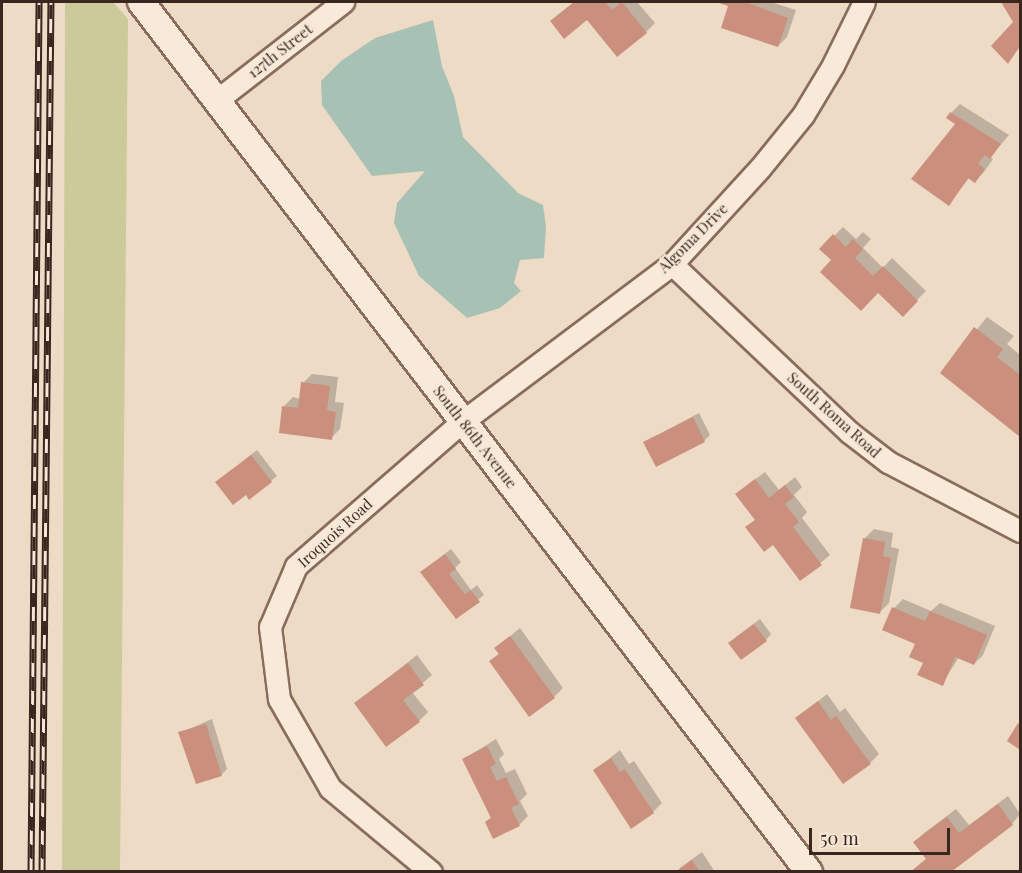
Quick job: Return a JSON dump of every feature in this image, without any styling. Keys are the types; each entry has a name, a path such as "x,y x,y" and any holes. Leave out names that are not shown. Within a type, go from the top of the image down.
{"street":[{"name":"South 86th Avenue","path":"141,2 809,872"},
{"name":"127th Street","path":"217,100 344,2"},
{"name":"Algoma Drive","path":"463,421 672,264 760,168 803,115 833,65 864,2"},
{"name":"South Roma Road","path":"672,264 849,432 888,462 1020,531"},
{"name":"Iroquois Road","path":"431,872 330,788 279,699 270,627 296,566 463,421"}],"shaded area":[{"path":"65,2 113,2 128,19 120,871 62,871"},
{"path":"433,20 442,66 454,96 463,137 518,193 543,205 546,226 544,258 520,260 514,283 521,291 500,308 467,318 419,276 394,223 397,203 425,171 372,176 322,105 321,81 341,61 375,38"}],"building":[{"path":"574,2 605,2 612,10 622,2 647,33 617,57 587,20 564,39 550,21"},
{"path":"716,2 745,2 788,18 778,47 721,28 728,6"},
{"path":"1001,2 1020,2 1020,46 1008,64 991,46 1013,22"},
{"path":"950,112 1001,144 990,159 985,155 978,164 985,169 975,183 968,178 949,206 911,179 955,124 946,118"},
{"path":"833,234 846,247 853,239 863,249 855,258 873,276 883,266 918,301 903,317 878,293 861,311 820,272 831,260 819,249"},
{"path":"974,327 1003,349 997,357 1020,375 1020,437 940,373"},
{"path":"301,382 330,386 327,410 336,412 332,440 279,433 282,406 298,408"},
{"path":"693,417 705,442 656,467 643,442"},
{"path":"251,455 272,482 249,500 246,495 233,505 215,482"},
{"path":"755,479 769,498 785,485 794,497 785,504 799,522 793,527 822,565 800,581 773,545 764,552 745,527 755,520 735,494"},
{"path":"863,538 885,542 883,556 891,558 880,614 850,608"},
{"path":"445,554 456,569 449,574 465,594 471,590 480,602 456,619 420,572"},
{"path":"892,607 925,621 930,611 987,635 974,665 955,657 943,686 917,675 923,663 909,657 915,644 882,630"},
{"path":"754,624 767,641 741,660 728,643"},
{"path":"510,636 555,698 529,717 489,661 499,654 494,648"},
{"path":"408,663 424,685 403,700 420,722 386,747 354,703"},
{"path":"818,701 831,720 836,716 871,764 843,784 795,718"},
{"path":"1018,723 1020,725 1020,750 1007,741"},
{"path":"206,724 222,776 196,784 178,732"},
{"path":"487,746 496,764 490,767 497,781 506,777 519,804 511,808 520,826 493,839 485,822 491,818 462,759"},
{"path":"611,758 620,772 625,769 654,813 631,829 593,770"},
{"path":"998,804 1013,825 951,872 910,872 926,859 913,842 947,817 959,833"},
{"path":"692,860 700,872 676,872"}],"railway":[{"path":"31,872 39,2"},
{"path":"42,872 51,2"}]}
